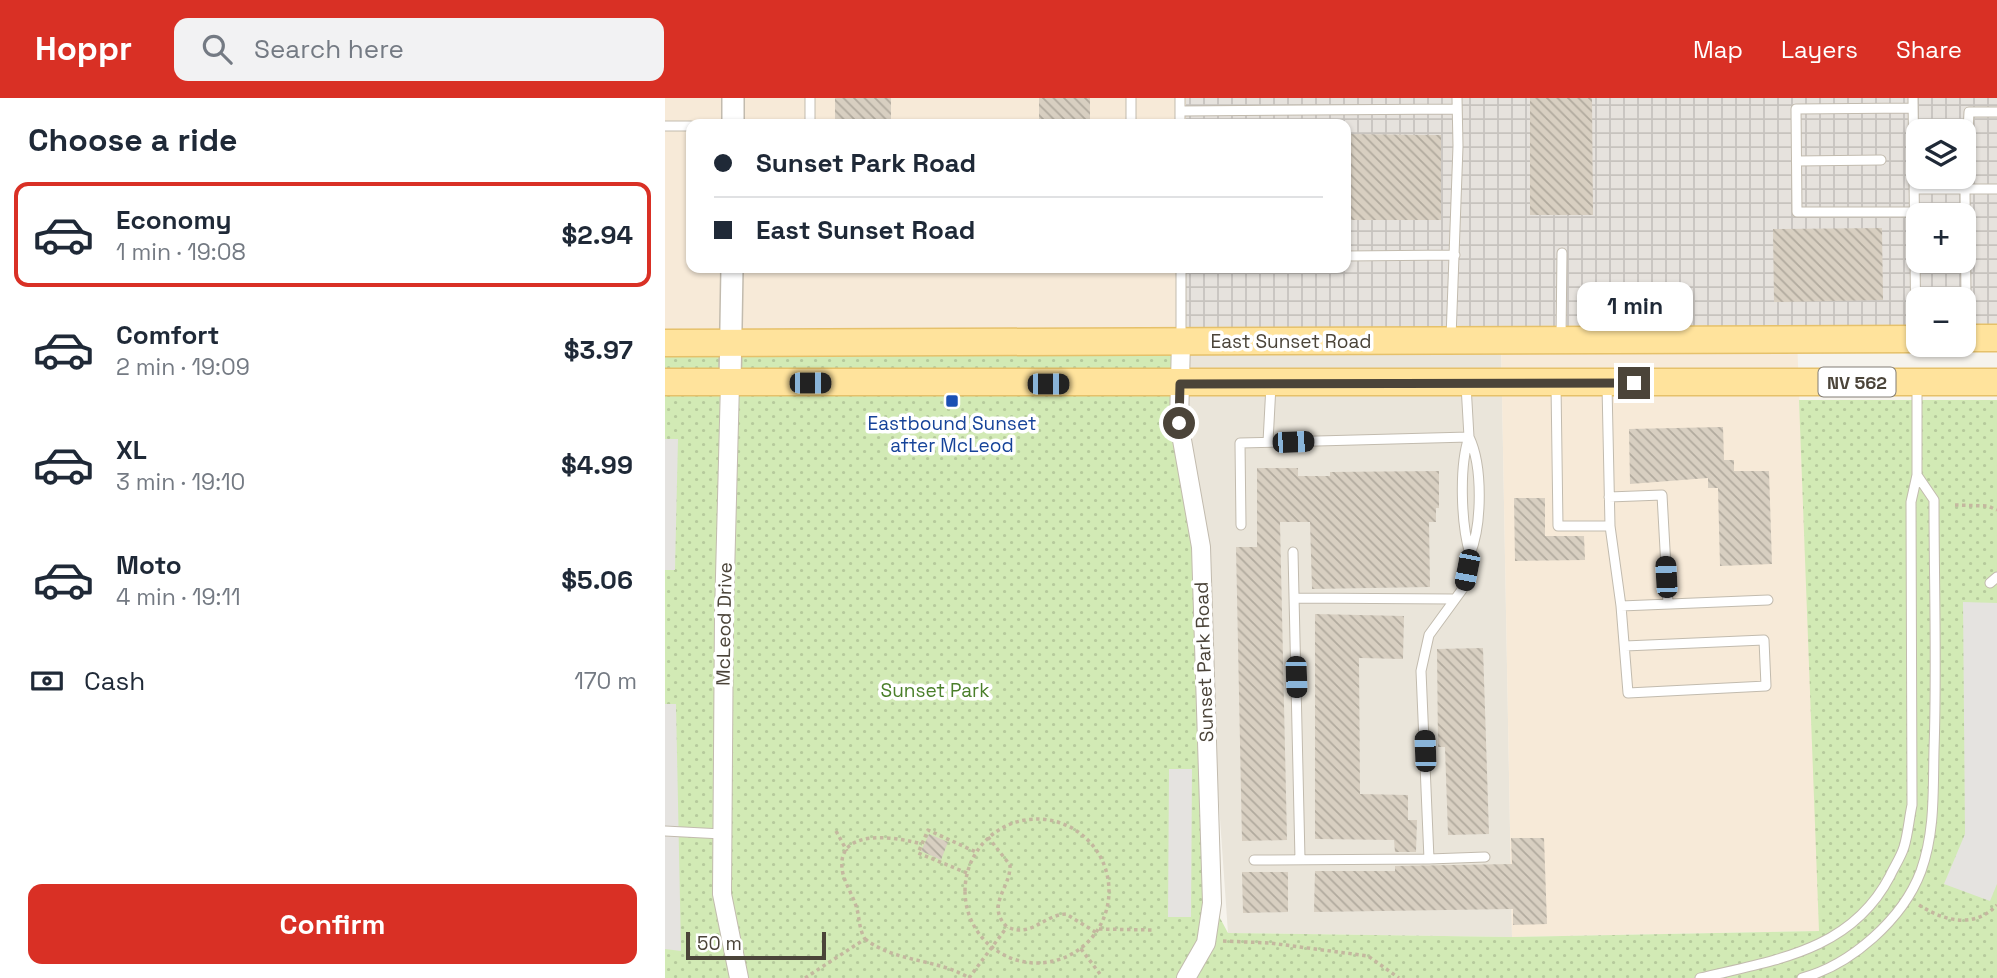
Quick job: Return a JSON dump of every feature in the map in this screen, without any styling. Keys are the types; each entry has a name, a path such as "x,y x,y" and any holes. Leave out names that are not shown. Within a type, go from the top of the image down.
{"main road":[{"path":"1976,338 1997,338"},
{"name":"East Sunset Road","path":"665,343 1906,339"},
{"path":"1917,357 1917,382"},
{"name":"NV 562","path":"665,383 1997,382"}],"street":[{"path":"733,98 733,119"},
{"name":"McLeod Drive","path":"732,273 722,894 739,978"},
{"name":"Sunset Park Road","path":"1181,341 1179,423 1201,547 1212,903 1207,940 1191,974 1186,978"}],"lane":[{"path":"810,98 810,119"},
{"path":"1131,98 1131,119"},
{"path":"1180,98 1180,119"},
{"path":"1451,340 1457,98"},
{"path":"1906,212 1797,212 1796,109 1913,103"},
{"path":"1180,111 1457,109"},
{"path":"1969,119 1969,112 1997,112"},
{"path":"665,126 686,126"},
{"path":"1797,161 1881,160"},
{"path":"1915,189 1915,203"},
{"path":"1965,189 1966,287"},
{"path":"1976,189 1997,189"},
{"path":"1561,340 1562,253"},
{"path":"1351,256 1455,255"},
{"path":"1181,273 1181,341"},
{"path":"1700,978 1811,949 1835,937 1857,922 1884,886 1903,849 1912,805 1911,502 1917,475 1917,382"},
{"path":"1466,383 1469,437 1464,453 1465,537 1470,554"},
{"path":"1555,383 1558,526 1609,526"},
{"path":"1607,383 1609,526 1621,606 1628,693 1766,686 1764,640 1625,646"},
{"path":"1268,442 1271,384"},
{"path":"1241,525 1240,443 1469,437"},
{"path":"1429,859 1421,671 1429,635 1464,587 1470,554 1478,536 1477,453 1469,437"},
{"path":"1802,978 1849,956 1901,906 1920,873 1932,832 1935,710 1934,500 1917,475"},
{"path":"1464,476 1477,476"},
{"path":"1609,497 1662,495 1668,604"},
{"path":"1465,505 1477,505"},
{"path":"1293,552 1300,859"},
{"path":"1294,598 1453,599"},
{"path":"1621,606 1768,600"},
{"path":"665,831 722,834"},
{"path":"1254,860 1485,857"}],"path":[{"path":"1955,505 1988,506 1997,510"},
{"path":"1028,820 1051,821 1072,828 1091,843 1105,863 1110,886 1107,911 1098,931 1081,949 1058,961 1033,964 1009,958 990,946 973,926 965,904 967,873 976,852 988,837 1005,825 1028,820"},
{"path":"967,873 918,853 928,830 976,852"},
{"path":"836,831 847,851"},
{"path":"922,844 889,837 873,837 859,842 847,851 841,864 842,871 856,905 865,939 887,954 946,968 969,978 990,946 1007,927"},
{"path":"988,837 1010,865 1008,882 998,900 999,914 1007,927 1026,931 1066,914 1098,931 1153,930"},
{"path":"1919,905 1938,916 1959,920 1987,915 1997,905"},
{"path":"805,978 865,939"},
{"path":"1207,940 1270,943 1368,956 1399,978"},
{"path":"1081,949 1100,974"}],"shaded area":[{"path":"665,98 1186,98 1186,119 686,119 686,273 1183,273 1181,341 665,343"},
{"path":"1186,98 1997,98 1997,338 1976,338 1976,287 1906,287 1906,339 1181,341 1183,273 1351,273 1351,119 1186,119"},
{"path":"1797,339 1820,931 1512,937 1501,340"},
{"path":"1501,340 1512,937 1228,933 1201,547 1175,425 1181,341"},
{"path":"665,439 678,439 675,570 665,570"},
{"path":"1963,602 1997,603 1997,884 1990,901 1944,884 1965,834"},
{"path":"665,704 676,704 681,951 665,949"},
{"path":"1169,769 1192,769 1191,917 1168,917"}],"green space":[{"name":"Sunset Park","path":"1181,341 1175,425 1195,501 1212,903 1228,933 1512,937 1819,931 1799,400 1997,400 1997,978 665,978 665,343"}],"building":[{"path":"835,98 891,98 891,119 835,119"},
{"path":"1039,98 1090,98 1090,119 1039,119"},
{"path":"1530,98 1592,98 1593,215 1530,215"},
{"path":"1351,134 1441,135 1441,220 1351,220"},
{"path":"1882,228 1883,300 1774,302 1773,229"},
{"path":"1723,427 1724,460 1734,460 1734,471 1769,471 1772,564 1720,566 1718,488 1708,488 1708,478 1630,484 1629,429"},
{"path":"1257,468 1298,468 1298,476 1330,476 1330,472 1439,471 1439,508 1436,508 1436,522 1429,522 1430,587 1312,589 1310,522 1280,522 1287,840 1242,841 1236,547 1257,547"},
{"path":"1514,498 1545,498 1545,536 1584,536 1585,560 1515,561"},
{"path":"1315,614 1404,616 1403,659 1359,658 1360,794 1408,795 1408,820 1417,820 1416,852 1395,852 1394,840 1315,839"},
{"path":"1483,648 1489,834 1448,835 1445,747 1438,747 1437,649"},
{"path":"929,834 948,842 941,860 921,851"},
{"path":"1511,838 1544,838 1547,924 1513,925 1513,909 1314,912 1315,871 1395,871 1395,866 1512,864"},
{"path":"1242,872 1288,872 1288,912 1243,913"}],"place":[{"name":"Eastbound Sunset after McLeod","path":"952,401"}],"route":[{"path":"1179,423 1180,384 1634,383"}]}
